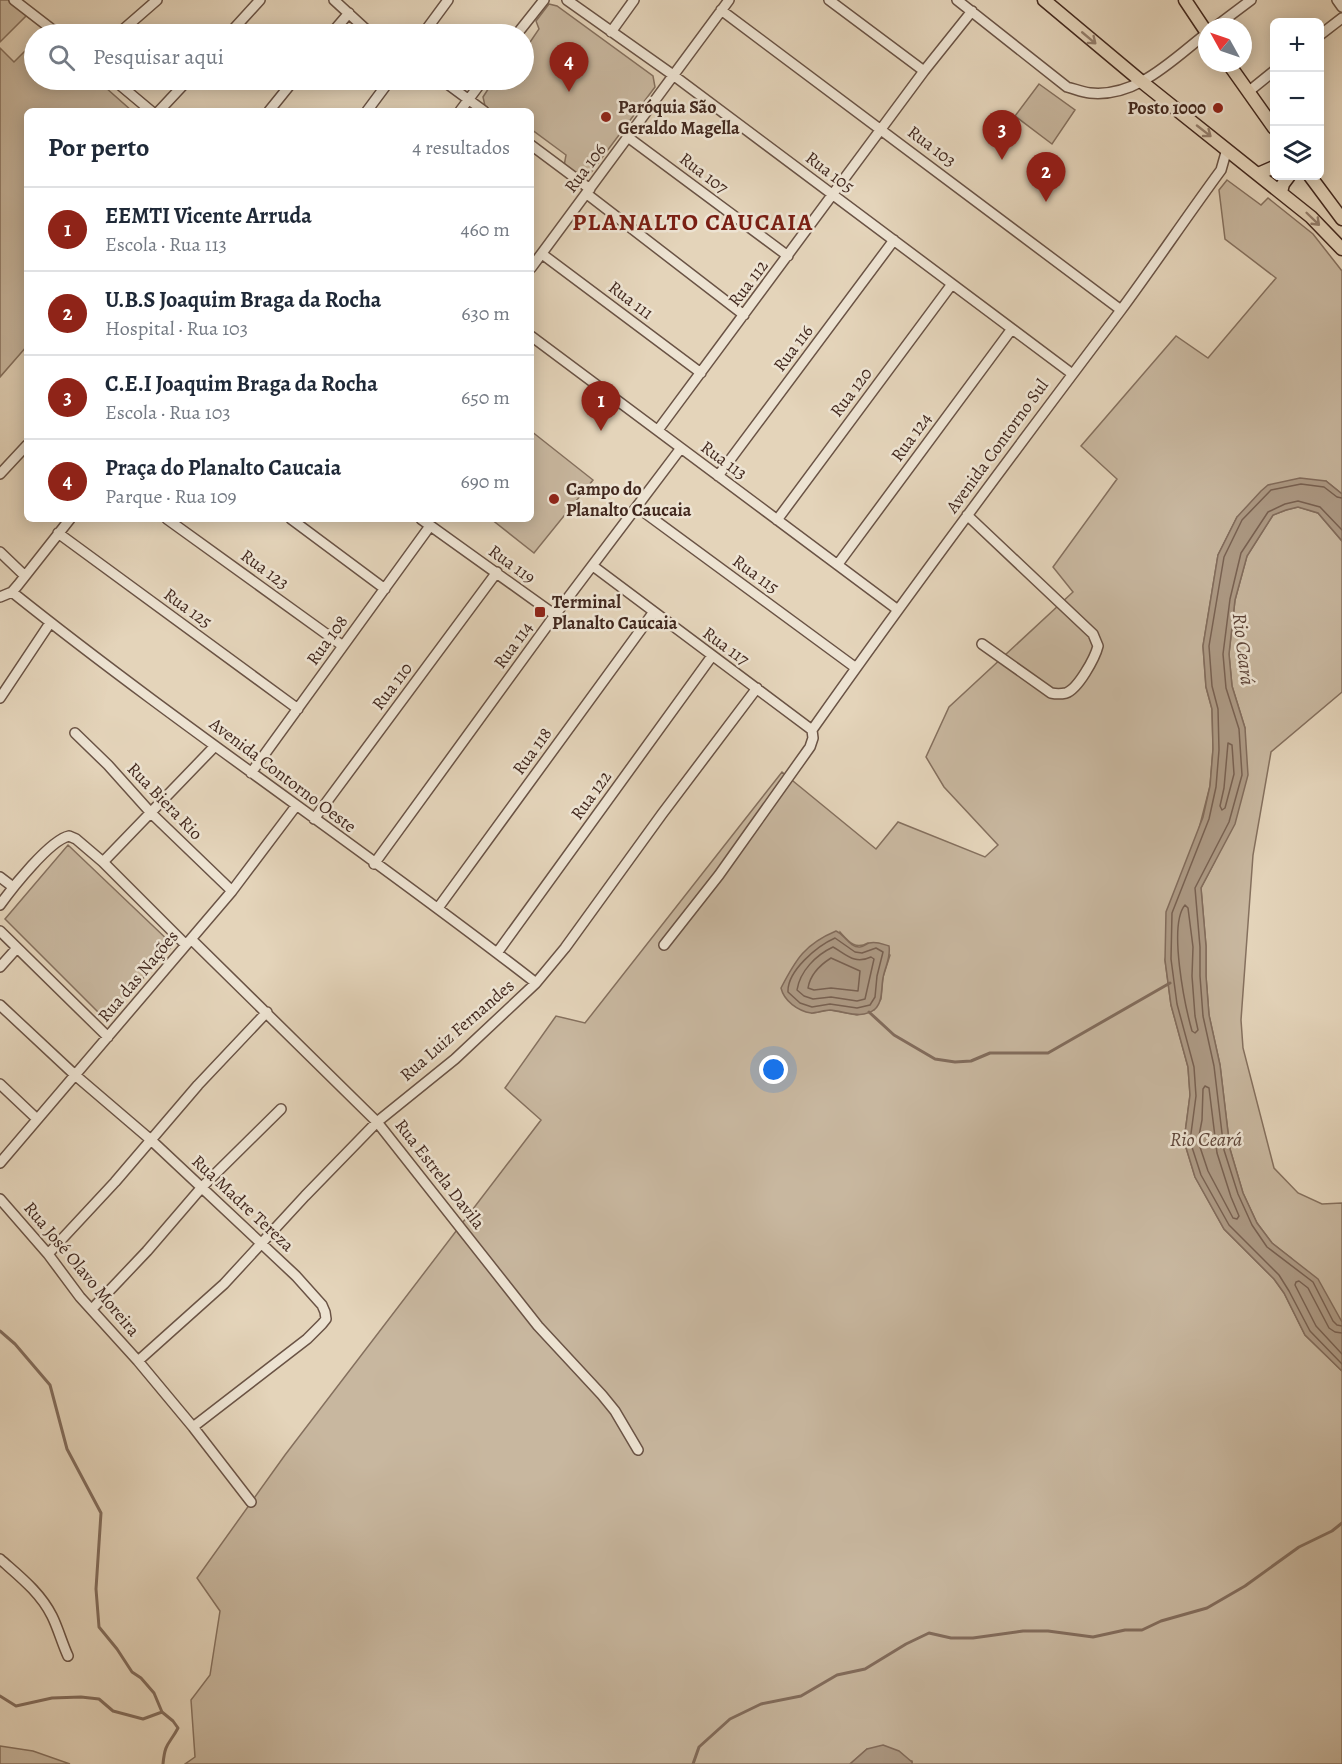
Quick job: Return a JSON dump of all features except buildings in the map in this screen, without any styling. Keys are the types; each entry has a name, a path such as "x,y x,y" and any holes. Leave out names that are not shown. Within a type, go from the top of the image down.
{"main road":[{"path":"1044,0 1142,82 1311,217 1342,249"},
{"path":"1185,0 1198,20"},
{"path":"1234,72 1274,126"},
{"path":"1258,174 1270,169"},
{"path":"1281,192 1286,180"},
{"path":"1313,180 1342,219"}],"street":[{"path":"129,24 157,0"},
{"path":"238,24 260,0"},
{"path":"334,0 361,24"},
{"path":"430,24 445,4 433,0"},
{"path":"525,24 544,0"},
{"name":"Rua 105","path":"567,0 673,75 1071,374"},
{"path":"611,32 634,0"},
{"name":"Rua 106","path":"534,264 729,0"},
{"path":"829,0 924,71"},
{"path":"957,0 1067,87 1089,93 1131,88 1198,40"},
{"path":"1227,18 1251,0"},
{"path":"1337,0 1342,7"},
{"path":"22,2 47,24"},
{"name":"Rua 103","path":"721,10 1121,310"},
{"name":"Rua 112","path":"658,430 924,71 972,11"},
{"path":"340,24 349,13"},
{"path":"1324,32 1342,18"},
{"path":"1248,92 1274,72"},
{"path":"126,90 147,108"},
{"path":"162,108 179,90"},
{"path":"271,108 286,90"},
{"path":"369,108 383,90"},
{"path":"456,90 480,108"},
{"path":"462,108 475,90"},
{"name":"Rua 107","path":"628,138 788,256"},
{"path":"534,148 744,315"},
{"name":"Avenida Contorno Sul","path":"664,945 719,875 810,747 813,738 812,730 856,668 1071,374 1121,310 1221,170 1227,149"},
{"name":"Rua 116","path":"718,476 894,240"},
{"name":"Rua 111","path":"542,254 701,373"},
{"name":"Rua 120","path":"777,520 952,284"},
{"name":"Rua 124","path":"838,564 1011,330"},
{"name":"Rua 113","path":"534,338 898,610"},
{"path":"0,474 24,448"},
{"name":"Rua 114","path":"374,864 555,615 681,448"},
{"name":"Rua 115","path":"637,507 856,668"},
{"path":"967,515 1093,634 1098,646 1096,653 1074,687 1068,692 1058,694 1051,693 982,644"},
{"path":"0,597 12,592 67,522"},
{"name":"Rua 123","path":"171,522 343,646"},
{"path":"295,522 385,589"},
{"name":"Rua 119","path":"425,522 555,615"},
{"name":"Rua 108","path":"251,773 430,526"},
{"name":"Rua 125","path":"58,533 298,709"},
{"path":"0,552 25,576"},
{"name":"Rua 117","path":"593,566 812,730"},
{"name":"Rua 110","path":"314,819 497,572"},
{"name":"Avenida Contorno Oeste","path":"12,592 251,773 438,908 536,983"},
{"name":"Rua 118","path":"438,908 653,613"},
{"path":"0,698 50,623"},
{"name":"Rua 122","path":"497,953 712,656"},
{"name":"Rua Luiz Fernandes","path":"138,1361 224,1284 377,1122 455,1059 536,983 583,925 662,814 757,688"},
{"name":"Rua Biera Rio","path":"75,733 232,891"},
{"path":"103,862 215,746"},
{"name":"Rua das Nações","path":"2,1157 232,891 296,806"},
{"name":"Rua Estrela Davila","path":"13,887 56,842 69,836 76,839 103,862 267,1012 377,1122 538,1326 615,1411 638,1450"},
{"path":"0,877 13,887 0,905"},
{"path":"0,931 108,1037"},
{"path":"0,967 17,948"},
{"name":"Rua Madre Tereza","path":"0,1005 75,1075 202,1187 296,1276 322,1305 326,1318 308,1339 193,1427"},
{"path":"48,1254 96,1204 198,1085 267,1012"},
{"path":"0,1083 37,1119"},
{"path":"92,1309 147,1251 202,1187 281,1109"},
{"name":"Rua José Olavo Moreira","path":"0,1199 193,1427 251,1502"},
{"path":"0,1559 35,1591 44,1603 51,1614 68,1656"}],"shaded area":[{"path":"0,0 8,0 27,15 0,42"},
{"path":"549,4 557,6 653,76 655,87 589,175 579,176 564,166 566,155 534,131 534,108 488,108 485,106 483,97 488,90 534,90 534,36 539,29 536,21"},
{"path":"0,48 14,62 24,52 24,90 108,90 129,108 24,108 24,349 0,377"},
{"path":"1039,84 1075,110 1052,144 1015,116"},
{"path":"1227,180 1261,205 1268,198 1313,234 1342,271 1342,494 1326,481 1237,517 1218,555 1203,646 1206,687 1212,709 1213,749 1210,786 1165,960 1171,1005 1188,1067 1190,1095 1184,1141 1195,1177 1224,1229 1274,1279 1284,1293 1305,1335 1342,1371 1342,1764 912,1764 912,1761 867,1749 850,1764 185,1764 195,1757 191,1700 210,1675 220,1611 197,1578 285,1455 541,1120 505,1088 556,1016 585,1023 782,772 876,849 898,822 985,857 998,845 944,787 926,757 949,707 1073,592 1053,567 1117,479 1081,446 1176,336 1208,358 1276,278 1225,239 1219,190","holes":["840,932 852,944 859,946 868,943 890,955 883,977 881,999 874,1010 857,1015 830,1010 812,1013"]},
{"name":"Campo do Planalto Caucaia","path":"534,433 593,480 534,553 495,522 534,522"},
{"path":"1298,507 1318,513 1342,541 1342,692 1271,752 1253,855 1241,1020 1243,1048 1274,1168 1298,1193 1322,1204 1342,1203 1342,1322 1291,1258 1272,1243 1257,1223 1243,1193 1230,1149 1220,1065 1209,1015 1201,888 1215,861 1245,728 1232,686 1229,654 1235,600 1247,556 1273,515"},
{"path":"68,845 173,945 106,1020 5,919"},
{"path":"0,1746 33,1751 70,1764 0,1764"}],"water":[{"name":"Rio Ceará","path":"1300,478 1326,481 1342,494 1342,541 1318,513 1298,507 1273,515 1247,556 1235,600 1229,654 1232,686 1245,728 1248,775 1235,824 1201,888 1209,1015 1220,1065 1230,1149 1243,1193 1257,1223 1272,1243 1318,1279 1342,1322 1342,1371 1305,1335 1284,1293 1274,1279 1224,1229 1195,1177 1184,1141 1190,1095 1188,1067 1171,1005 1165,960 1166,912 1203,817 1210,786 1213,749 1212,709 1206,687 1203,646 1218,555 1237,517 1261,491 1268,485"},
{"path":"836,931 856,947 875,942 889,946 881,998 875,1009 865,1014 830,1010 811,1013 801,1010 792,1005 781,988 802,954 816,941"},
{"path":"883,1745 899,1751 912,1764 850,1764 867,1749"}],"waterway":[{"path":"869,1012 894,1035 935,1059 955,1062 971,1061 990,1053 1048,1053 1170,983"},
{"path":"0,1331 15,1344 50,1385 67,1449 101,1513 96,1589 99,1627 132,1672 141,1678 154,1693 162,1712 178,1728 166,1747 163,1764"},
{"path":"693,1764 699,1747 730,1719 761,1704 801,1696 837,1675 865,1669 929,1633 951,1638 973,1638 1023,1631 1048,1631 1093,1637 1125,1630 1142,1630 1161,1621 1207,1608 1245,1586 1299,1547 1332,1531 1342,1523"},
{"path":"0,1696 16,1706 52,1698 99,1699 113,1711 143,1719 162,1712"}],"place":[{"name":"Praça do Planalto Caucaia","path":"569,92"},
{"name":"Posto 1000","path":"1218,108"},
{"name":"Paróquia São Geraldo Magella","path":"606,117"},
{"name":"C.E.I Joaquim Braga da Rocha","path":"1002,160"},
{"name":"U.B.S Joaquim Braga da Rocha","path":"1046,202"},
{"name":"EEMTI Vicente Arruda","path":"601,431"},
{"name":"Campo do Planalto Caucaia","path":"554,499"},
{"name":"Terminal Planalto Caucaia","path":"540,612"}],"district":[{"name":"PLANALTO CAUCAIA","path":"693,222"}]}
